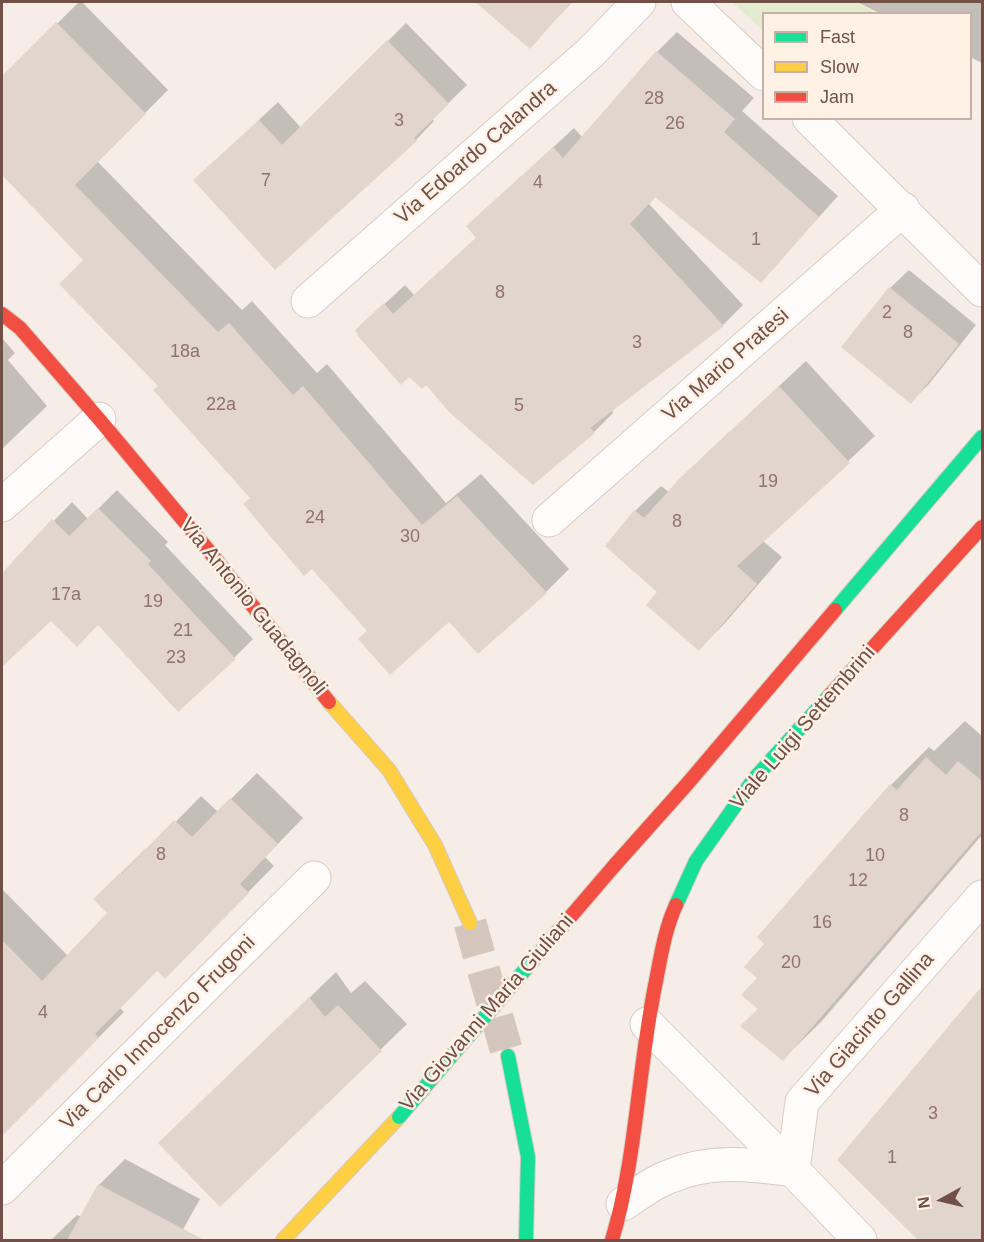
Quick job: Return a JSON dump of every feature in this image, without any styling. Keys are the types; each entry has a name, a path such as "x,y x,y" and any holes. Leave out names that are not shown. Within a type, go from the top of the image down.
{"main road":[{"name":"Via Antonio Guadagnoli","path":"2,314 20,328 99,418 209,550 310,680 389,770 435,845 471,923"},
{"name":"Via Giovanni Maria Giuliani","path":"283,1240 399,1117 688,783 982,437"},
{"name":"Viale Luigi Settembrini","path":"647,1024 668,923 696,861 754,779 982,527"},
{"path":"612,1240 623,1204 647,1024"},
{"path":"508,1056 528,1157 526,1240"}],"street":[{"name":"Via Edoardo Calandra","path":"308,301 590,52 639,2"},
{"path":"688,2 762,72"},
{"path":"811,120 979,279"},
{"name":"Via Mario Pratesi","path":"549,520 903,209"},
{"path":"2,506 99,418"},
{"name":"Via Carlo Innocenzo Frugoni","path":"2,1188 314,878"},
{"name":"Via Giacinto Gallina","path":"793,1170 802,1102 982,897"},
{"path":"647,1024 860,1240"},
{"path":"623,1204 666,1177 706,1165 746,1163 793,1170"}],"green space":[{"path":"732,2 854,2 872,10 871,12 762,12 762,30"}],"building":[{"path":"475,2 571,2 530,49"},
{"path":"56,22 146,114 75,185 218,332 229,323 293,395 303,386 422,525 457,496 547,593 478,654 449,622 390,675 358,639 367,631 312,569 304,576 243,504 250,498 153,390 158,386 59,284 83,260 2,175 2,76"},
{"path":"387,40 449,104 414,138 417,141 275,270 193,180 259,120 282,145"},
{"path":"656,51 735,119 724,132 819,217 761,283 655,197 630,224 724,326 590,428 595,433 533,485 449,412 426,385 422,389 409,377 401,385 355,330 384,303 393,314 476,238 466,226 553,147 563,158"},
{"path":"889,287 959,344 911,404 841,347"},
{"path":"779,386 850,463 737,566 757,584 699,651 646,605 657,592 605,546 634,510 644,518 681,477"},
{"path":"98,508 151,561 148,564 236,659 178,712 98,625 77,647 51,621 2,667 2,573 52,519 69,536"},
{"path":"926,757 946,775 958,761 982,781 982,831 783,1061 740,1026 758,1009 741,995 757,978 744,967 764,944 757,937 890,784 897,790"},
{"path":"230,798 278,844 240,884 249,893 165,979 157,971 95,1034 99,1038 2,1136 2,940 42,981 107,913 93,899 174,820 192,837"},
{"path":"982,986 982,1240 918,1240 837,1160"},
{"path":"309,997 325,1017 338,1005 382,1051 220,1207 158,1143"},
{"path":"98,1184 204,1240 67,1240"}],"tunnel":[{"path":"470,923 508,1056"}],"traffic: fast":[{"path":"835,610 982,437"},
{"path":"676,905 696,861 754,779 830,695"},
{"path":"399,1117 554,936"},
{"path":"508,1056 528,1157 526,1240"}],"traffic: slow":[{"path":"329,702 389,770 435,845 470,923"},
{"path":"283,1240 399,1117"}],"traffic: jam":[{"path":"2,314 20,328 99,419 209,551 329,702"},
{"path":"830,695 982,527"},
{"path":"614,866 835,610"},
{"path":"554,936 614,866"},
{"path":"612,1240 627,1176 650,1013 666,933 676,905"}]}
